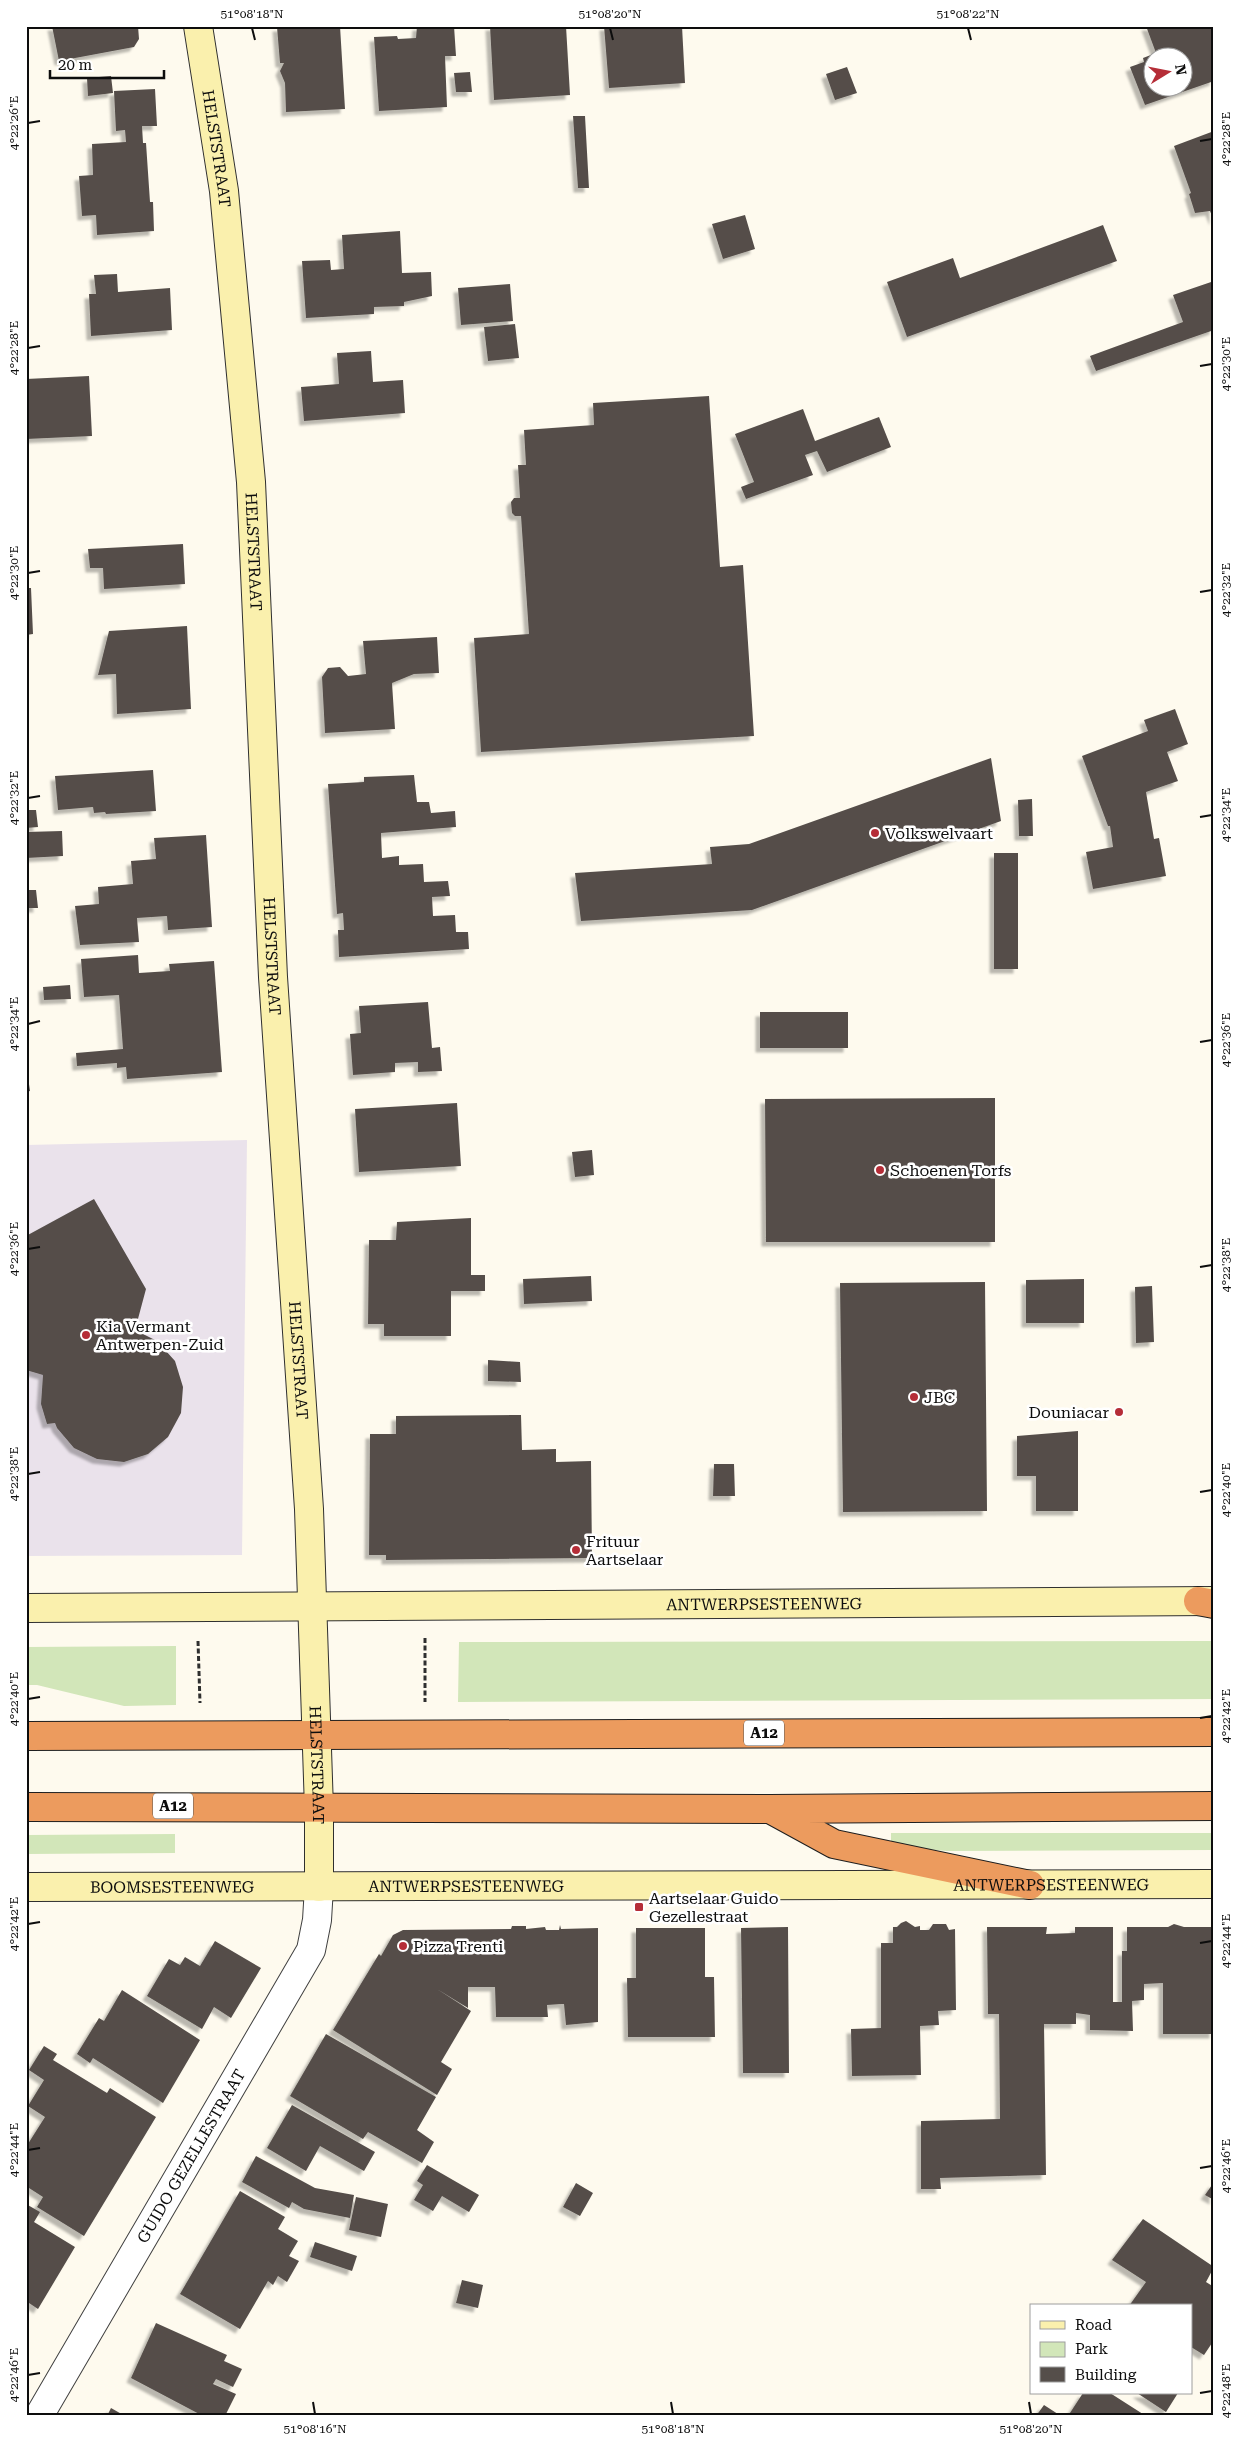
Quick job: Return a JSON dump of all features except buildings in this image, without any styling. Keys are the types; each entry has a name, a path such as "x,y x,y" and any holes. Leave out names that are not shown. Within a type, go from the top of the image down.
{"highway":[{"name":"A12","path":"26,1736 1214,1732"},
{"name":"A12","path":"26,1807 769,1809 1214,1806"},
{"path":"769,1809 834,1844 1030,1886"}],"main road":[{"name":"HELSTSTRAAT","path":"198,26 224,191 250,482 273,977 308,1499 319,1808 319,1887"},
{"name":"ANTWERPSESTEENWEG","path":"313,1606 1208,1602"},
{"path":"26,1608 313,1606"},
{"name":"ANTWERPSESTEENWEG","path":"319,1887 1214,1884"},
{"name":"BOOMSESTEENWEG","path":"26,1887 319,1887"}],"street":[{"name":"GUIDO GEZELLESTRAAT","path":"39,2416 311,1950 317,1920 319,1887"}],"shaded area":[{"path":"247,1140 242,1555 26,1556 26,1145"}],"green space":[{"path":"1214,1641 1214,1699 458,1702 459,1642"},
{"path":"176,1646 176,1705 124,1706 37,1685 26,1685 26,1647"},
{"path":"891,1833 1214,1833 1214,1850 947,1851 891,1846"},
{"path":"175,1834 175,1853 26,1854 26,1835"}],"place":[{"name":"Volkswelvaart","path":"875,833"},
{"name":"Schoenen Torfs","path":"880,1170"},
{"name":"Kia Vermant Antwerpen-Zuid","path":"86,1335"},
{"name":"JBC","path":"914,1397"},
{"name":"Douniacar","path":"1119,1412"},
{"name":"Frituur Aartselaar","path":"576,1550"},
{"name":"Aartselaar Guido Gezellestraat","path":"639,1907"},
{"name":"Pizza Trenti","path":"403,1946"}]}
